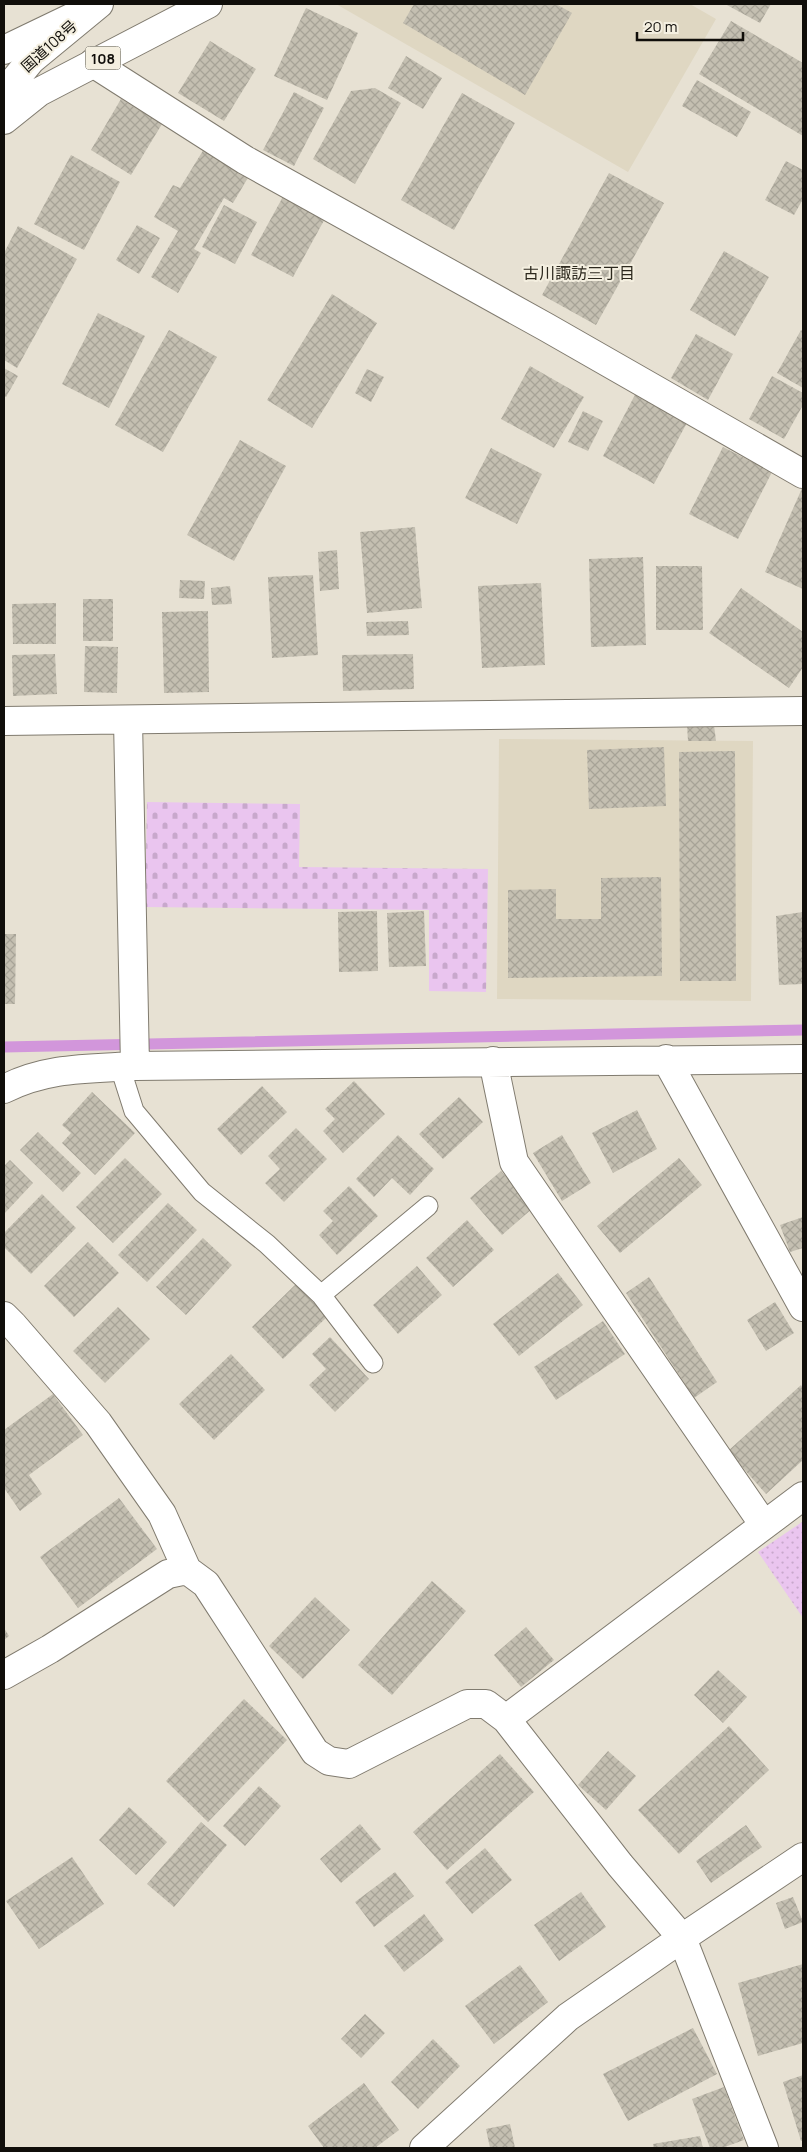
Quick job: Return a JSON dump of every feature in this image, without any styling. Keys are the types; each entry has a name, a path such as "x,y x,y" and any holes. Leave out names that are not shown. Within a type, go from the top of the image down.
{"main road":[{"name":"国道108号","path":"4,120 39,92 208,4"},
{"name":"国道108号","path":"7,83 31,60 97,5"},
{"path":"4,50 97,5"},
{"path":"93,63 245,160 546,327 803,474"},
{"path":"7,83 39,92"},
{"path":"4,722 803,711"},
{"path":"128,720 131,1054"},
{"path":"4,1089 17,1082 58,1070 131,1054 494,1061 803,1059"},
{"path":"666,1059 803,1307"},
{"path":"494,1061 514,1162 764,1525"},
{"path":"4,1316 98,1423 162,1514 188,1570 206,1584 315,1752 330,1761 349,1764 467,1704 486,1704 506,1719 620,1864 682,1938 764,2148"},
{"path":"506,1719 803,1496"},
{"path":"4,1675 50,1649 168,1574 188,1570"},
{"path":"424,2148 568,2017 803,1857"}],"lane":[{"path":"131,1054 134,1111 202,1192 267,1244 321,1295 373,1363"},
{"path":"321,1295 428,1206"}],"shaded area":[{"path":"336,4 690,4 716,19 628,172"},
{"path":"499,739 753,741 751,1001 497,999"}],"green space":[{"path":"147,802 300,804 299,867 488,869 486,992 429,991 429,910 145,907"},
{"path":"802,1522 803,1524 803,1618 758,1552"}],"building":[{"path":"414,4 556,4 572,13 525,95 403,23"},
{"path":"725,4 771,4 760,23"},
{"path":"306,8 358,33 327,100 274,76"},
{"path":"731,21 803,63 803,136 699,74"},
{"path":"210,41 256,69 224,121 178,93"},
{"path":"406,56 442,78 423,109 388,88"},
{"path":"697,80 751,112 737,137 682,106"},
{"path":"375,88 401,103 355,184 313,159 351,91"},
{"path":"294,92 324,108 294,166 263,150"},
{"path":"462,93 515,123 454,230 401,200"},
{"path":"121,99 162,124 131,175 91,150"},
{"path":"207,144 252,171 233,203 224,198 194,249 201,253 178,293 151,277 178,231 154,217 173,185 180,188"},
{"path":"71,155 120,182 84,250 34,224"},
{"path":"786,161 803,170 803,199 794,215 765,200"},
{"path":"609,173 664,203 596,325 542,295"},
{"path":"285,193 327,215 293,277 251,255"},
{"path":"224,205 257,222 235,264 202,247"},
{"path":"137,225 160,238 139,274 116,260"},
{"path":"18,226 77,259 17,368 4,360 4,253"},
{"path":"724,251 769,277 735,336 690,310"},
{"path":"332,294 377,323 312,428 267,400"},
{"path":"98,313 145,336 109,408 62,384"},
{"path":"169,330 217,357 163,452 115,425"},
{"path":"801,330 803,331 803,388 777,373"},
{"path":"696,334 733,354 708,400 671,378"},
{"path":"530,366 584,397 554,448 501,419"},
{"path":"4,368 18,376 6,397 4,396"},
{"path":"367,369 384,377 371,402 355,393"},
{"path":"772,376 803,393 803,405 784,439 749,419"},
{"path":"637,391 689,419 654,484 603,456"},
{"path":"583,411 603,421 588,451 568,442"},
{"path":"240,440 286,466 234,561 187,535"},
{"path":"723,447 772,472 738,539 689,514"},
{"path":"491,448 542,474 517,524 465,498"},
{"path":"803,486 803,589 765,572"},
{"path":"415,527 422,608 367,613 360,532"},
{"path":"337,550 339,589 320,591 318,552"},
{"path":"643,557 646,645 591,647 589,559"},
{"path":"656,566 702,566 703,630 656,630"},
{"path":"313,575 318,655 272,658 268,577"},
{"path":"180,580 205,581 204,599 179,598"},
{"path":"541,583 545,665 482,668 478,586"},
{"path":"230,586 232,604 212,605 211,588"},
{"path":"741,588 803,632 803,667 789,688 709,633"},
{"path":"83,599 113,599 113,641 83,641"},
{"path":"56,603 56,644 13,644 12,604"},
{"path":"208,611 209,692 164,693 162,612"},
{"path":"408,621 409,635 367,636 366,622"},
{"path":"85,646 118,647 117,693 84,692"},
{"path":"55,654 57,694 13,696 12,655"},
{"path":"413,654 414,689 343,691 342,655"},
{"path":"687,725 714,725 716,741 688,741"},
{"path":"664,747 666,806 589,809 587,750"},
{"path":"735,751 736,981 680,981 679,752"},
{"path":"661,877 662,976 508,978 508,890 556,889 556,919 601,919 601,878"},
{"path":"377,911 378,971 339,972 338,912"},
{"path":"424,911 426,966 389,967 387,913"},
{"path":"803,912 803,984 779,985 776,916"},
{"path":"4,934 16,934 15,1004 4,1004"},
{"path":"354,1081 385,1114 343,1153 323,1131 335,1119 325,1109"},
{"path":"262,1086 287,1112 241,1155 217,1129"},
{"path":"92,1092 135,1133 95,1175 62,1143 71,1133 62,1125"},
{"path":"459,1097 483,1122 443,1159 419,1134"},
{"path":"637,1110 657,1149 613,1173 592,1133"},
{"path":"296,1128 327,1159 284,1202 265,1183 280,1169 268,1156"},
{"path":"38,1132 81,1173 63,1192 20,1150"},
{"path":"398,1135 434,1169 410,1195 392,1178 374,1197 356,1179"},
{"path":"562,1135 591,1183 562,1201 533,1153"},
{"path":"125,1158 162,1194 113,1243 76,1207"},
{"path":"679,1158 702,1185 620,1253 597,1226"},
{"path":"10,1160 33,1183 4,1214 4,1166"},
{"path":"501,1171 533,1208 502,1235 470,1198"},
{"path":"349,1186 378,1216 337,1255 319,1235 333,1221 323,1211"},
{"path":"42,1194 76,1228 31,1274 4,1247 4,1233"},
{"path":"168,1203 197,1230 147,1282 118,1255"},
{"path":"803,1217 803,1248 790,1252 780,1225"},
{"path":"467,1220 494,1250 453,1287 426,1258"},
{"path":"203,1238 232,1265 186,1315 156,1287"},
{"path":"88,1242 119,1273 74,1317 44,1286"},
{"path":"417,1266 442,1295 398,1334 373,1305"},
{"path":"558,1273 583,1305 519,1356 493,1324"},
{"path":"649,1277 717,1382 694,1398 626,1293"},
{"path":"296,1284 327,1317 283,1359 252,1327"},
{"path":"775,1302 794,1333 766,1351 747,1320"},
{"path":"118,1307 150,1339 105,1383 73,1351"},
{"path":"603,1321 625,1354 556,1400 534,1367"},
{"path":"330,1337 369,1379 335,1412 309,1385 326,1369 312,1354"},
{"path":"231,1354 265,1390 214,1440 179,1404"},
{"path":"801,1385 803,1388 803,1460 766,1494 728,1451"},
{"path":"53,1394 83,1435 29,1475 42,1494 20,1511 4,1488 4,1430"},
{"path":"119,1498 157,1549 78,1608 40,1557"},
{"path":"432,1581 466,1611 392,1695 358,1665"},
{"path":"315,1597 350,1630 303,1679 269,1646"},
{"path":"526,1627 554,1660 521,1687 494,1655"},
{"path":"4,1628 9,1636 4,1640"},
{"path":"718,1670 747,1697 723,1723 694,1695"},
{"path":"244,1699 287,1740 208,1822 166,1781"},
{"path":"729,1726 769,1770 679,1854 638,1810"},
{"path":"608,1751 636,1776 606,1810 578,1785"},
{"path":"500,1754 534,1792 447,1870 413,1832"},
{"path":"259,1786 281,1806 245,1846 223,1826"},
{"path":"129,1807 167,1842 136,1875 99,1840"},
{"path":"201,1822 227,1845 174,1907 147,1884"},
{"path":"360,1824 381,1849 341,1883 320,1859"},
{"path":"746,1825 762,1847 711,1883 696,1861"},
{"path":"485,1848 512,1880 472,1914 445,1882"},
{"path":"72,1857 104,1904 39,1949 6,1901"},
{"path":"395,1872 414,1896 374,1927 355,1902"},
{"path":"581,1892 606,1927 559,1961 534,1925"},
{"path":"793,1897 803,1922 785,1929 776,1903"},
{"path":"424,1914 444,1940 404,1972 384,1946"},
{"path":"803,1964 803,2043 758,2056 738,1983"},
{"path":"520,1965 548,2002 494,2044 465,2006"},
{"path":"365,2014 385,2033 361,2058 341,2039"},
{"path":"693,2028 717,2074 628,2121 603,2074"},
{"path":"433,2039 460,2066 418,2109 391,2082"},
{"path":"803,2075 803,2140 801,2141 783,2082"},
{"path":"364,2083 399,2130 375,2148 324,2148 308,2126"},
{"path":"724,2087 744,2140 722,2148 710,2148 692,2099"},
{"path":"510,2124 515,2148 490,2148 486,2129"},
{"path":"700,2136 703,2148 654,2148 653,2144"}],"waterway":[{"path":"4,1047 803,1030"}],"district":[{"name":"古川諏訪三丁目","path":"579,273"}]}
